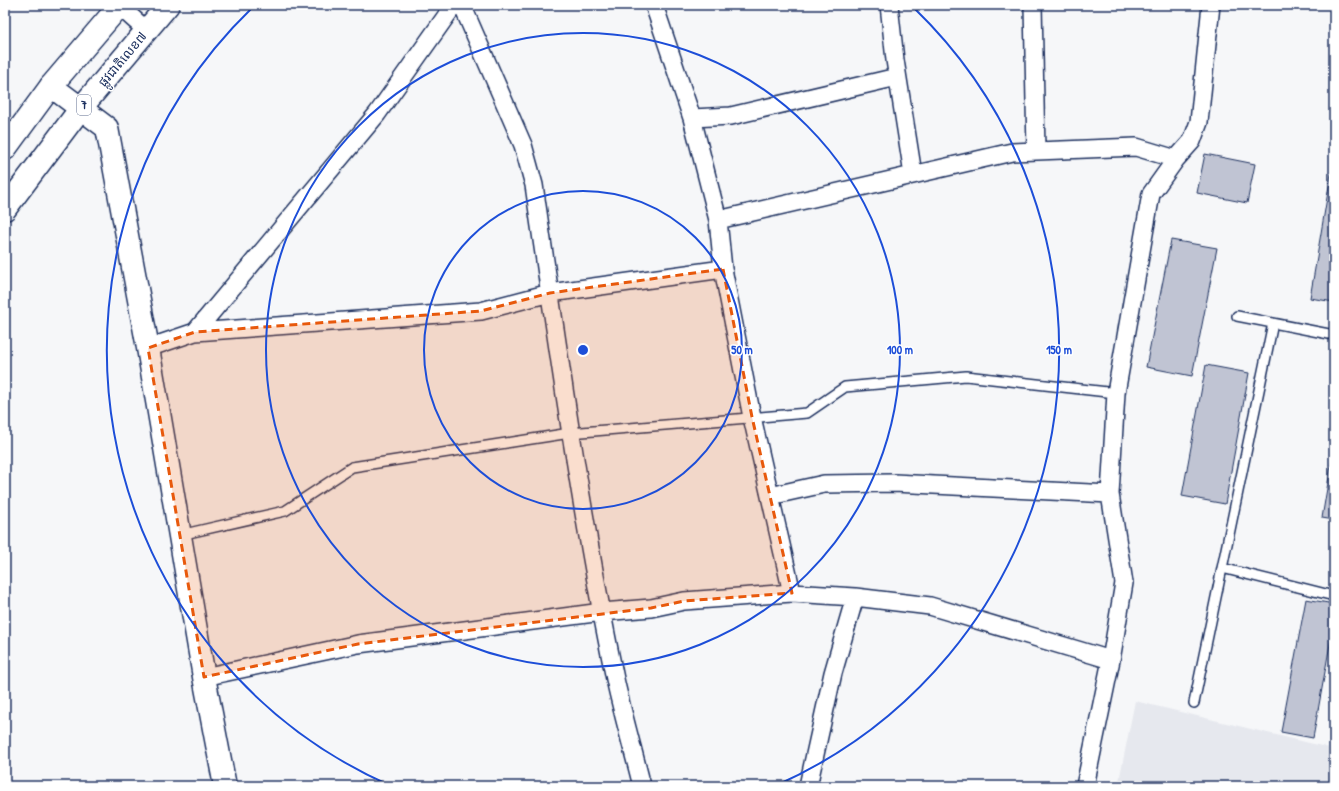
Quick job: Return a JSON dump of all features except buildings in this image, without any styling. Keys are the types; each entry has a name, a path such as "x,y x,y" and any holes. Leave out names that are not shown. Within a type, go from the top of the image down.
{"main road":[{"path":"5,149 51,86 119,5"},
{"name":"ផ្លូវជាតិលេខ៧","path":"5,209 81,108 168,5"},
{"path":"51,86 107,128 148,348 204,677 225,786"}],"street":[{"path":"119,5 146,30"},
{"path":"195,332 376,114 454,5"},
{"path":"462,5 523,145 534,184 570,433 602,612 616,681 642,786"},
{"path":"654,5 692,118 718,220 723,269 752,417 792,593"},
{"path":"889,5 897,77 913,174"},
{"path":"1033,5 1036,151"},
{"path":"1085,786 1112,660 1124,583 1110,494 1116,393 1151,194 1176,159 1192,141 1199,122 1211,5"},
{"path":"692,118 732,116 897,77"},
{"path":"718,220 1012,152 1136,147 1176,159"},
{"path":"148,348 195,332 481,311 550,293 723,269"},
{"path":"770,496 824,484 894,483 1110,494"},
{"path":"204,677 358,644 602,612 651,608 684,601 792,593 855,597 930,606 1112,660"},
{"path":"808,786 831,680 855,597"}],"lane":[{"path":"1237,316 1334,335"},
{"path":"1194,703 1273,323"},
{"path":"180,535 285,511 352,467 570,433 807,413 845,387 966,376 1116,393"},
{"path":"1222,568 1334,596"}],"highlighted area":[{"path":"723,269 752,417 792,593 684,601 651,608 358,644 204,677 148,348 195,332 481,311 550,293"}],"shaded area":[{"path":"1135,701 1334,749 1334,786 1118,786"}]}
